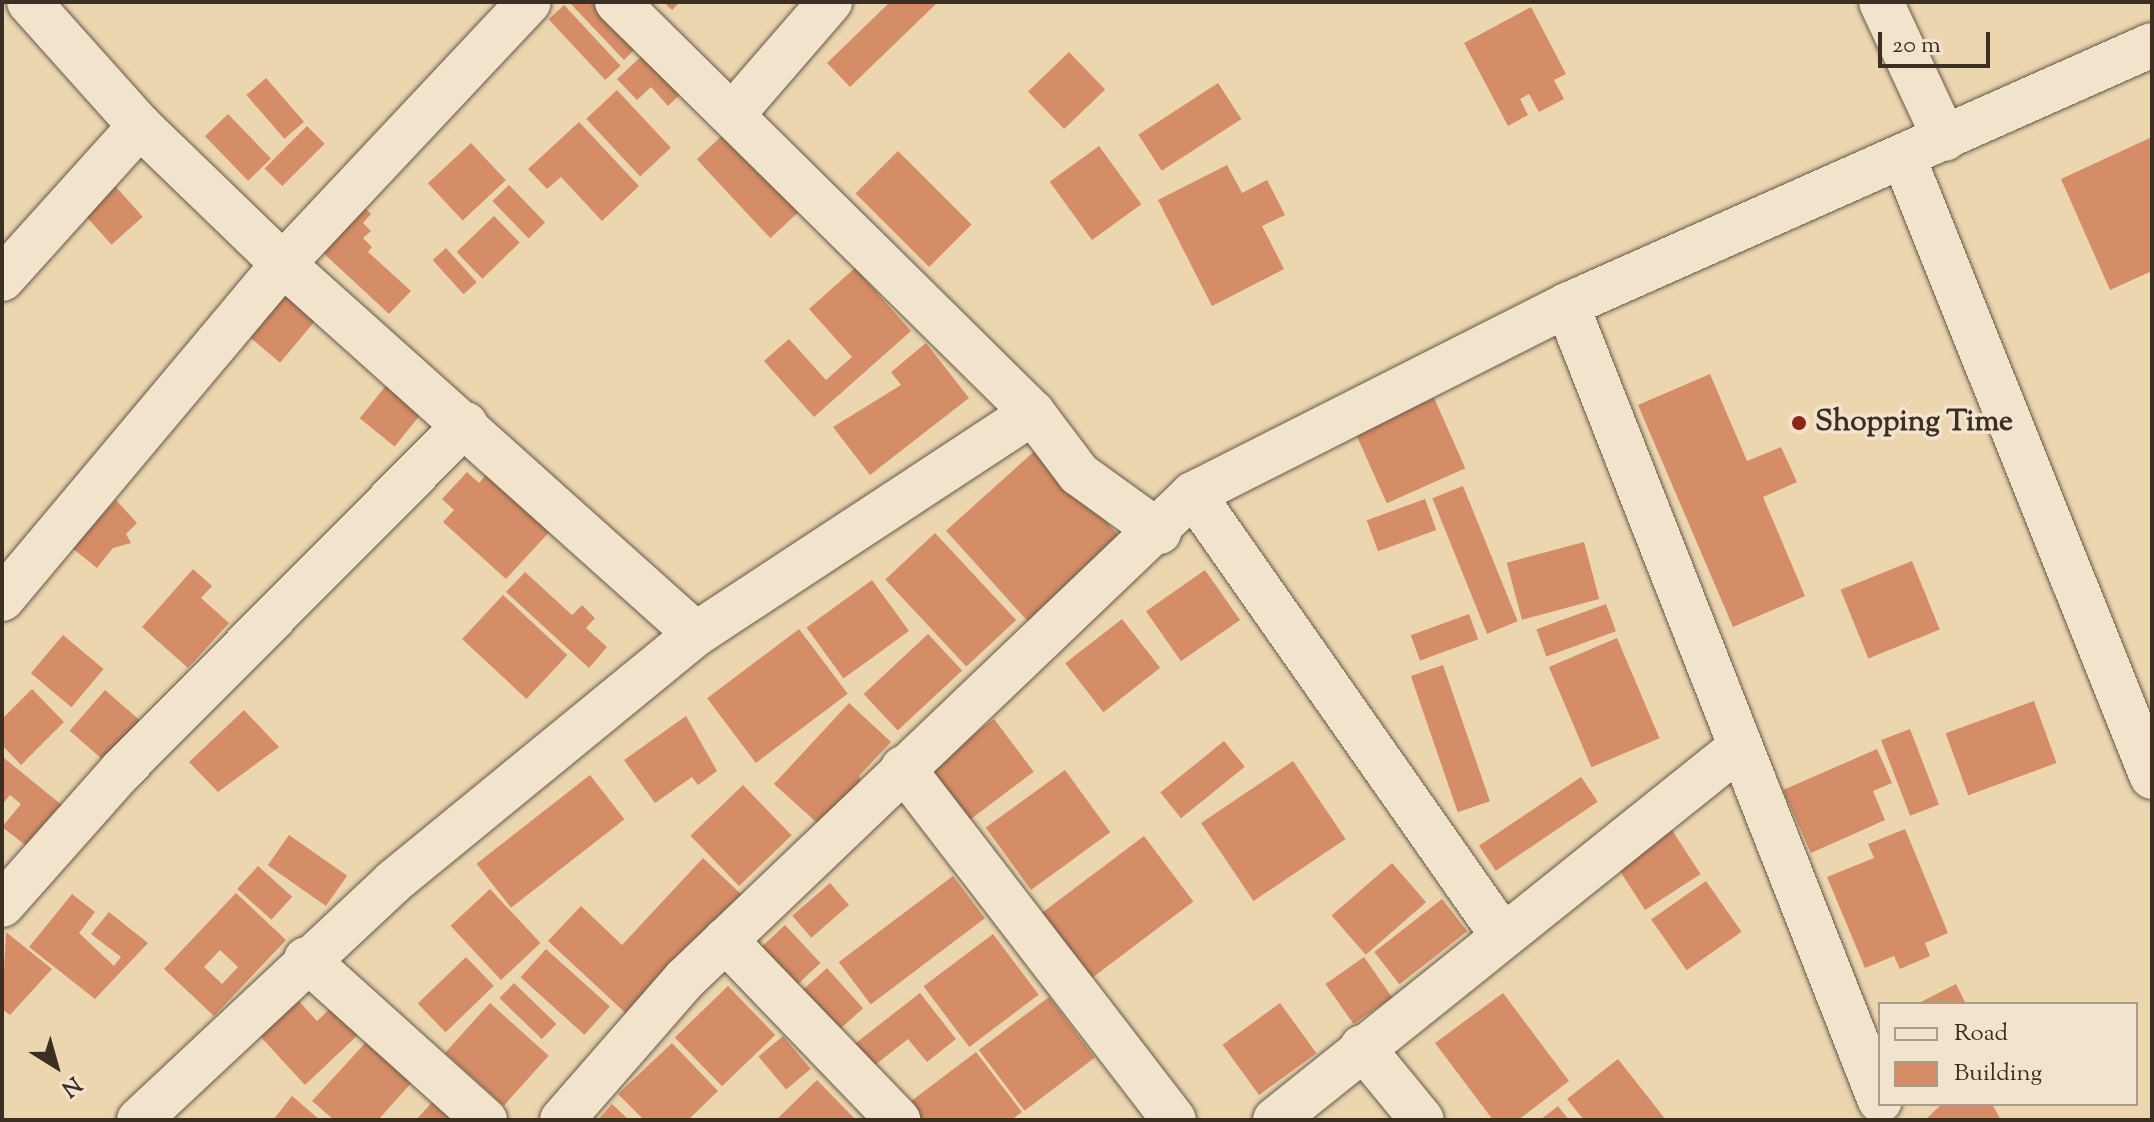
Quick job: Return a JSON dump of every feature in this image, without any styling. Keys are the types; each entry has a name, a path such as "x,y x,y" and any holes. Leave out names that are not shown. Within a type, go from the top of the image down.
{"street":[{"path":"29,2 140,126 283,264 696,634"},
{"path":"2,599 283,264 529,2"},
{"path":"617,2 1033,413 1079,474 1159,532"},
{"path":"732,115 830,2"},
{"path":"1881,2 1945,139"},
{"path":"562,1120 725,940 903,768 1159,532 1193,494 1567,305 2152,45"},
{"path":"2,279 140,126"},
{"path":"1903,156 2152,777"},
{"path":"1567,305 1878,1095"},
{"path":"139,1120 306,959 696,634 1033,413"},
{"path":"2,905 121,771 465,424"},
{"path":"1193,494 1502,935"},
{"path":"1275,1120 1362,1047 1740,747"},
{"path":"903,768 1174,1120"},
{"path":"725,940 898,1120"},
{"path":"306,959 485,1120"},
{"path":"1362,1047 1422,1120"}],"building":[{"path":"569,2 597,2 638,46 624,60"},
{"path":"663,2 680,2 672,10"},
{"path":"890,2 938,2 850,87 827,63"},
{"path":"564,5 621,66 605,80 549,19"},
{"path":"1531,7 1566,74 1554,80 1564,99 1539,112 1529,94 1520,99 1528,115 1508,126 1464,43"},
{"path":"648,50 686,89 668,106 651,87 637,100 617,79"},
{"path":"1069,52 1105,89 1064,129 1028,92"},
{"path":"266,78 304,122 284,139 246,95"},
{"path":"1218,83 1241,119 1162,171 1138,135"},
{"path":"617,90 671,148 640,176 586,119"},
{"path":"228,114 271,159 248,181 205,136"},
{"path":"579,122 639,186 602,221 561,177 547,189 528,169"},
{"path":"307,126 325,144 282,186 265,168"},
{"path":"726,132 800,211 770,238 697,159"},
{"path":"2152,137 2152,271 2110,290 2061,179"},
{"path":"471,143 506,180 463,221 428,183"},
{"path":"1099,146 1141,204 1092,240 1050,182"},
{"path":"898,151 972,225 929,267 856,193"},
{"path":"1227,165 1242,193 1267,180 1285,215 1262,226 1284,269 1212,306 1158,200"},
{"path":"108,178 143,217 112,245 77,206"},
{"path":"509,185 545,222 529,238 492,201"},
{"path":"362,205 371,214 363,223 371,231 363,238 372,247 368,252 411,291 389,314 319,249"},
{"path":"494,216 520,243 482,279 457,252"},
{"path":"446,248 477,282 463,294 433,260"},
{"path":"855,268 911,331 814,417 764,361 789,339 826,380 852,357 809,309"},
{"path":"281,276 323,311 280,363 238,327"},
{"path":"926,343 969,398 870,475 833,427 901,385 891,372"},
{"path":"1710,374 1747,461 1781,447 1797,482 1763,497 1805,596 1733,627 1638,405"},
{"path":"393,377 428,405 395,447 360,418"},
{"path":"1434,398 1465,468 1387,503 1355,433"},
{"path":"1039,447 1123,540 1030,624 946,531"},
{"path":"491,469 554,527 506,579 443,522 454,510 442,499 467,472 479,483"},
{"path":"1463,486 1518,621 1487,634 1432,498"},
{"path":"1425,499 1436,530 1378,551 1367,520"},
{"path":"116,500 137,523 126,534 131,543 113,548 97,568 72,548"},
{"path":"935,533 1016,620 966,666 885,579"},
{"path":"1584,542 1599,599 1522,620 1507,563"},
{"path":"1912,561 1940,630 1868,658 1841,590"},
{"path":"193,569 212,586 201,598 229,623 188,668 142,627"},
{"path":"1205,570 1240,620 1181,661 1146,611"},
{"path":"525,572 572,615 582,605 595,618 586,628 607,647 589,668 506,592"},
{"path":"872,580 909,631 844,679 806,628"},
{"path":"503,595 567,655 526,699 462,639"},
{"path":"1606,604 1616,631 1546,657 1536,629"},
{"path":"1469,614 1478,639 1420,661 1411,635"},
{"path":"1122,619 1160,668 1103,712 1065,663"},
{"path":"799,629 848,694 756,763 707,698"},
{"path":"928,634 962,671 898,731 864,694"},
{"path":"63,635 104,669 71,707 31,673"},
{"path":"1617,638 1660,738 1591,767 1549,667"},
{"path":"1443,665 1490,801 1458,812 1411,676"},
{"path":"32,689 64,722 21,765 2,745 2,719"},
{"path":"105,690 140,720 104,761 70,731"},
{"path":"2034,701 2057,763 1968,795 1946,733"},
{"path":"849,703 891,742 859,776 864,788 825,830 774,784"},
{"path":"244,710 279,747 218,792 189,762"},
{"path":"686,716 717,771 698,785 692,777 655,803 624,760"},
{"path":"994,719 1034,772 969,820 929,768"},
{"path":"1910,729 1939,805 1910,816 1881,740"},
{"path":"1224,741 1245,767 1181,818 1160,793"},
{"path":"1877,749 1892,783 1873,791 1885,820 1811,853 1783,790"},
{"path":"4,758 63,806 29,848 2,827 21,804 10,795 2,805"},
{"path":"1293,761 1346,839 1254,901 1201,823"},
{"path":"1065,770 1110,832 1031,890 986,828"},
{"path":"590,775 624,819 511,908 477,864"},
{"path":"1581,777 1598,802 1496,871 1479,846"},
{"path":"743,785 792,835 739,886 690,836"},
{"path":"1670,827 1700,874 1645,910 1615,863"},
{"path":"1905,829 1948,933 1925,943 1930,956 1900,969 1894,956 1865,968 1827,877 1874,858 1868,844"},
{"path":"289,835 347,876 326,906 268,865"},
{"path":"1144,836 1193,901 1091,979 1042,913"},
{"path":"703,858 745,898 632,1019 548,941 581,906 622,945"},
{"path":"1392,863 1426,902 1366,955 1332,915"},
{"path":"258,866 292,897 271,920 237,889"},
{"path":"953,876 985,918 871,1004 839,962"},
{"path":"1706,881 1742,932 1687,970 1651,919"},
{"path":"830,883 849,905 811,938 792,916"},
{"path":"490,889 540,943 501,980 451,926"},
{"path":"236,893 286,940 214,1016 164,969","holes":["220,950 238,967 222,984 204,967"]},
{"path":"72,894 95,912 79,933 114,966 121,957 91,934 109,912 148,943 95,999 29,947"},
{"path":"1442,899 1467,931 1399,984 1374,952"},
{"path":"785,925 820,963 793,988 758,950"},
{"path":"6,932 52,969 10,1015 2,1009"},
{"path":"993,934 1039,995 969,1047 924,986"},
{"path":"546,949 610,1007 584,1035 521,977"},
{"path":"466,957 494,986 446,1032 418,1004"},
{"path":"1364,957 1392,997 1354,1024 1325,984"},
{"path":"827,968 863,1008 833,1035 797,995"},
{"path":"514,983 556,1024 542,1039 499,998"},
{"path":"1956,984 1965,1002 1921,1002"},
{"path":"728,986 775,1035 722,1086 675,1037"},
{"path":"920,993 956,1039 927,1062 908,1039 870,1069 852,1046"},
{"path":"1503,993 1569,1081 1518,1120 1493,1120 1435,1043"},
{"path":"1049,997 1095,1058 1024,1111 979,1050"},
{"path":"297,999 317,1021 335,1004 361,1032 305,1085 259,1035"},
{"path":"490,1003 549,1056 504,1106 445,1053"},
{"path":"1280,1003 1316,1053 1259,1095 1223,1045"},
{"path":"783,1036 811,1069 786,1090 758,1057"},
{"path":"368,1040 413,1081 378,1120 334,1120 312,1101"},
{"path":"672,1043 718,1091 688,1120 644,1120 618,1094"},
{"path":"976,1052 1022,1112 1011,1120 918,1120 906,1105"},
{"path":"1618,1059 1666,1120 1584,1120 1567,1099"},
{"path":"817,1080 856,1120 776,1120"},
{"path":"292,1096 320,1120 273,1120"},
{"path":"435,1099 458,1120 416,1120"},
{"path":"612,1104 629,1120 598,1120"},
{"path":"1558,1106 1569,1120 1540,1120"},
{"path":"1940,1106 1993,1106 2001,1120 1925,1120"}],"place":[{"name":"Shopping Time","path":"1799,423"}]}
